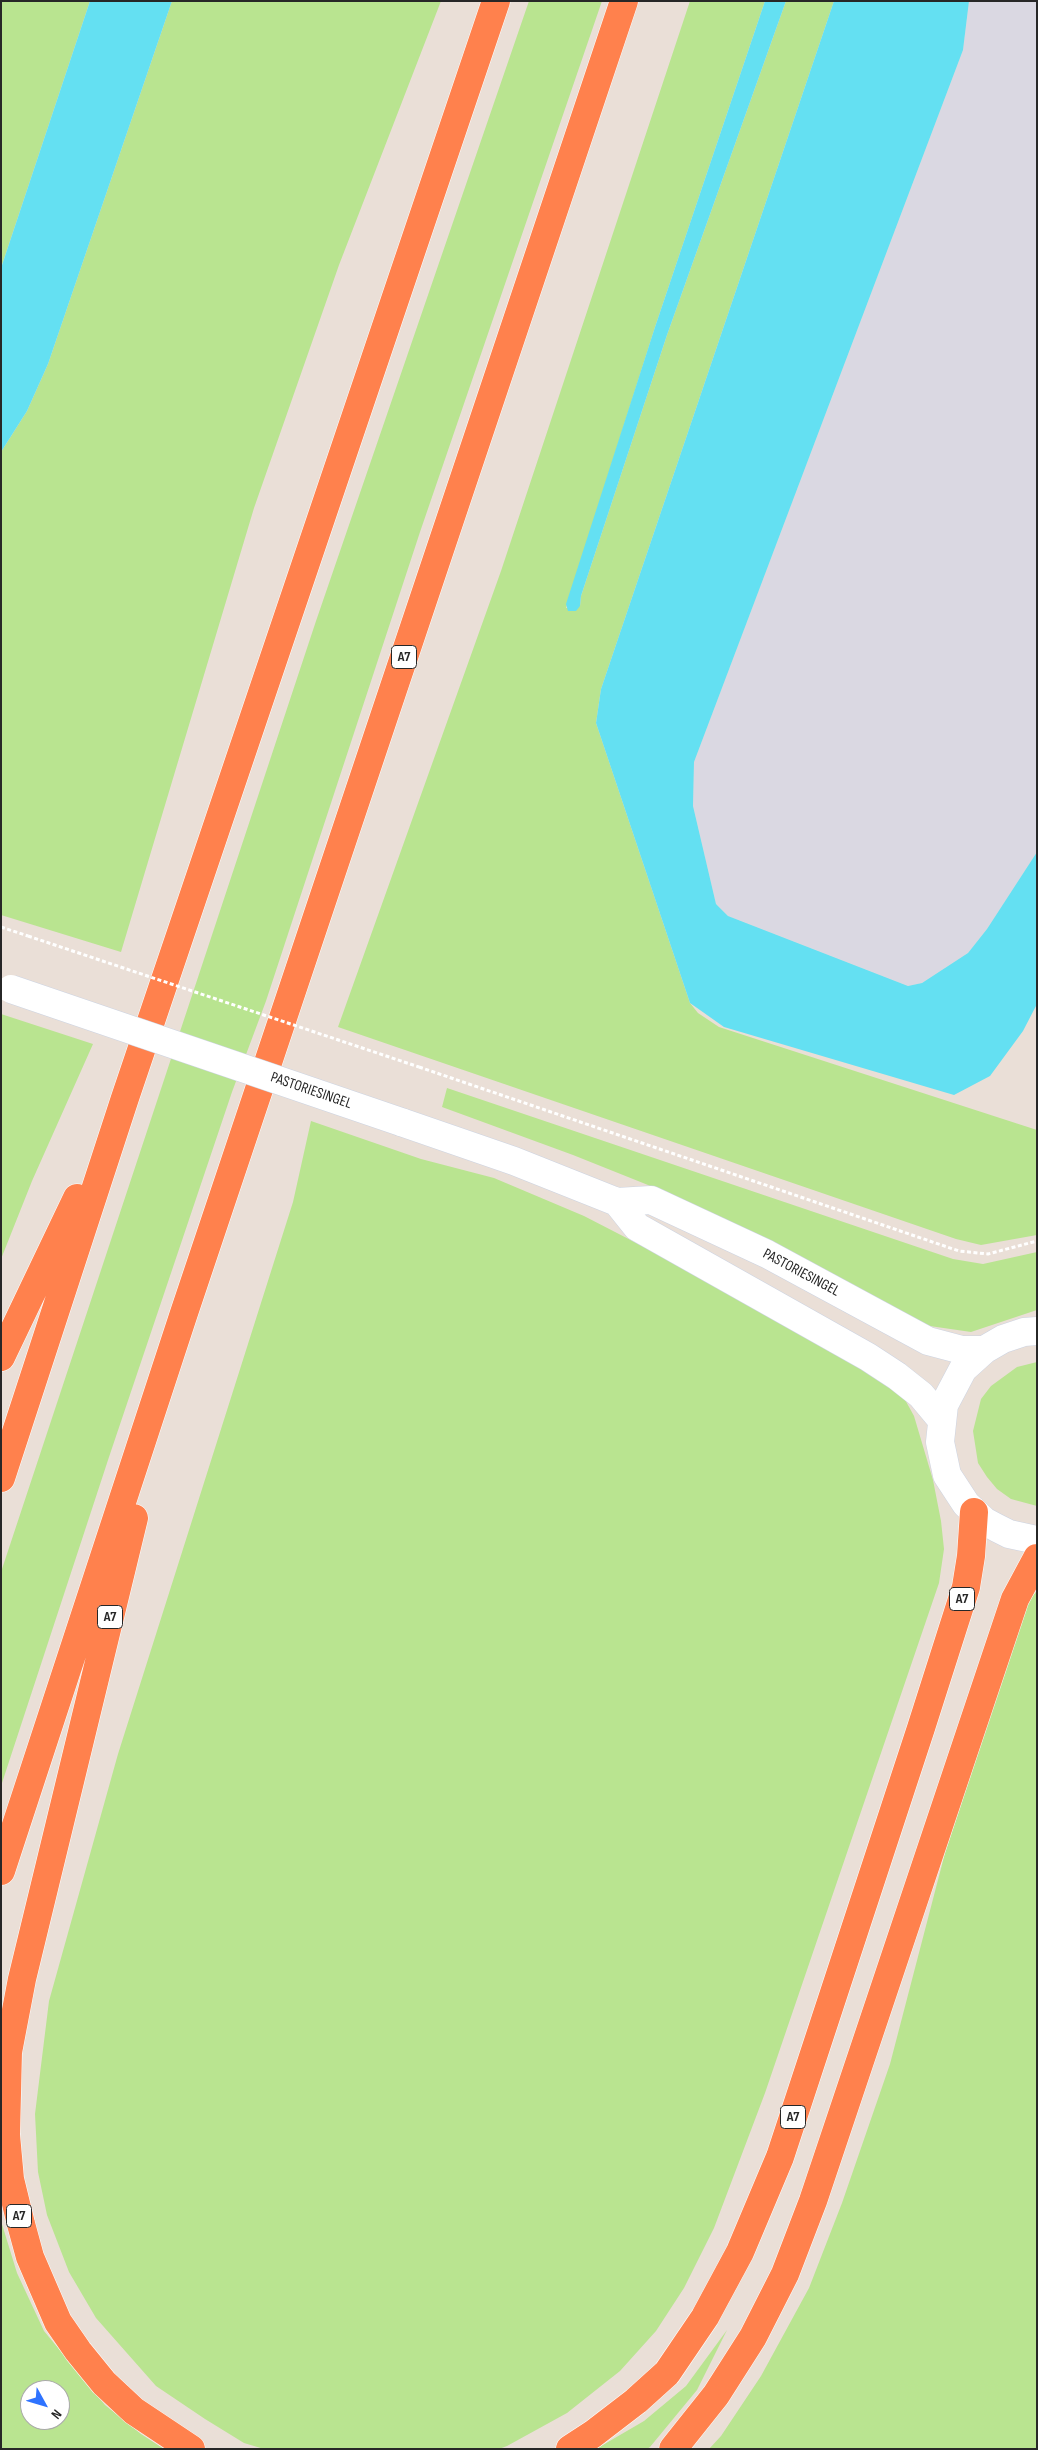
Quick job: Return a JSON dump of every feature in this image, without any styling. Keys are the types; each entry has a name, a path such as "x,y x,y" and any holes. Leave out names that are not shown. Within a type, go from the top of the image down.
{"highway":[{"path":"1,1478 126,1098 496,1"},
{"name":"A7","path":"1,1871 184,1313 624,1"},
{"path":"1,1357 126,1098"},
{"name":"A7","path":"184,1313 22,1979 8,2052 6,2135 10,2179 30,2257 58,2322 104,2383 134,2411 192,2449"},
{"name":"A7","path":"570,2449 622,2412 667,2373 706,2316 740,2252 780,2157 966,1587 971,1556 974,1512"},
{"path":"673,2449 716,2395 753,2337 785,2274 813,2202 1012,1608 1037,1558"}],"main road":[{"name":"PASTORIESINGEL","path":"6,988 514,1161 617,1202 651,1200 767,1254 928,1341 962,1350 984,1350"},
{"name":"PASTORIESINGEL","path":"617,1202 638,1227 851,1347 897,1376 921,1395 941,1419"},
{"path":"1037,1331 1024,1332 1003,1339 984,1350 963,1369 944,1405 940,1442 947,1475 958,1495 974,1512 984,1521 1009,1534 1037,1540"}],"path":[{"path":"1,927 959,1251 988,1254 1037,1241"}],"shaded area":[{"path":"969,1 1037,1 1037,852 987,929 968,953 922,983 908,986 728,916 716,904 693,806 694,762 963,50"}],"green space":[{"path":"1,1 90,1 1,268"},
{"path":"172,1 441,1 339,265 254,508 121,952 1,915 1,452 27,411 48,364"},
{"path":"529,1 602,1 420,532 266,1001 232,1092 1,1786 1,1572 316,621"},
{"path":"690,1 765,1 655,327 566,608 580,606 581,596 667,335 786,1 834,1 601,689 596,723 690,1003 698,1013 719,1027 1037,1130 1037,1235 981,1245 956,1239 338,1027 501,571"},
{"path":"1,1014 93,1044 32,1181 1,1259"},
{"path":"447,1088 953,1259 983,1264 1037,1252 1037,1310 971,1332 923,1325 738,1226 648,1185 442,1107"},
{"path":"311,1121 421,1159 494,1178 584,1216 681,1266 868,1371 903,1396 914,1416 933,1480 941,1521 944,1549 939,1583 765,2093 714,2228 684,2288 656,2331 620,2371 567,2413 499,2449 264,2449 244,2443 156,2386 96,2318 69,2272 47,2215 38,2172 35,2114 49,2001 118,1754 293,1202"},
{"path":"1037,1362 1037,1506 1011,1499 997,1489 978,1463 973,1431 981,1399 991,1386 1017,1367"},
{"path":"1037,1591 1037,2449 709,2449 721,2436 761,2376 809,2288 842,2203 890,2064 945,1853 1028,1601"},
{"path":"1,2221 17,2273 44,2331 105,2405 141,2434 164,2449 1,2449"},
{"path":"727,2330 697,2390 650,2447 647,2449 596,2449 644,2421 686,2386"}],"water":[{"path":"90,1 172,1 48,364 27,411 1,452 1,268"},
{"path":"765,1 786,1 667,335 581,596 580,606 576,611 568,611 566,604 655,327"},
{"path":"834,1 969,1 963,50 694,762 693,806 716,904 728,916 908,986 922,983 968,953 987,929 1037,852 1037,1004 1023,1031 990,1076 954,1095 724,1027 690,1003 596,723 601,689"}]}
